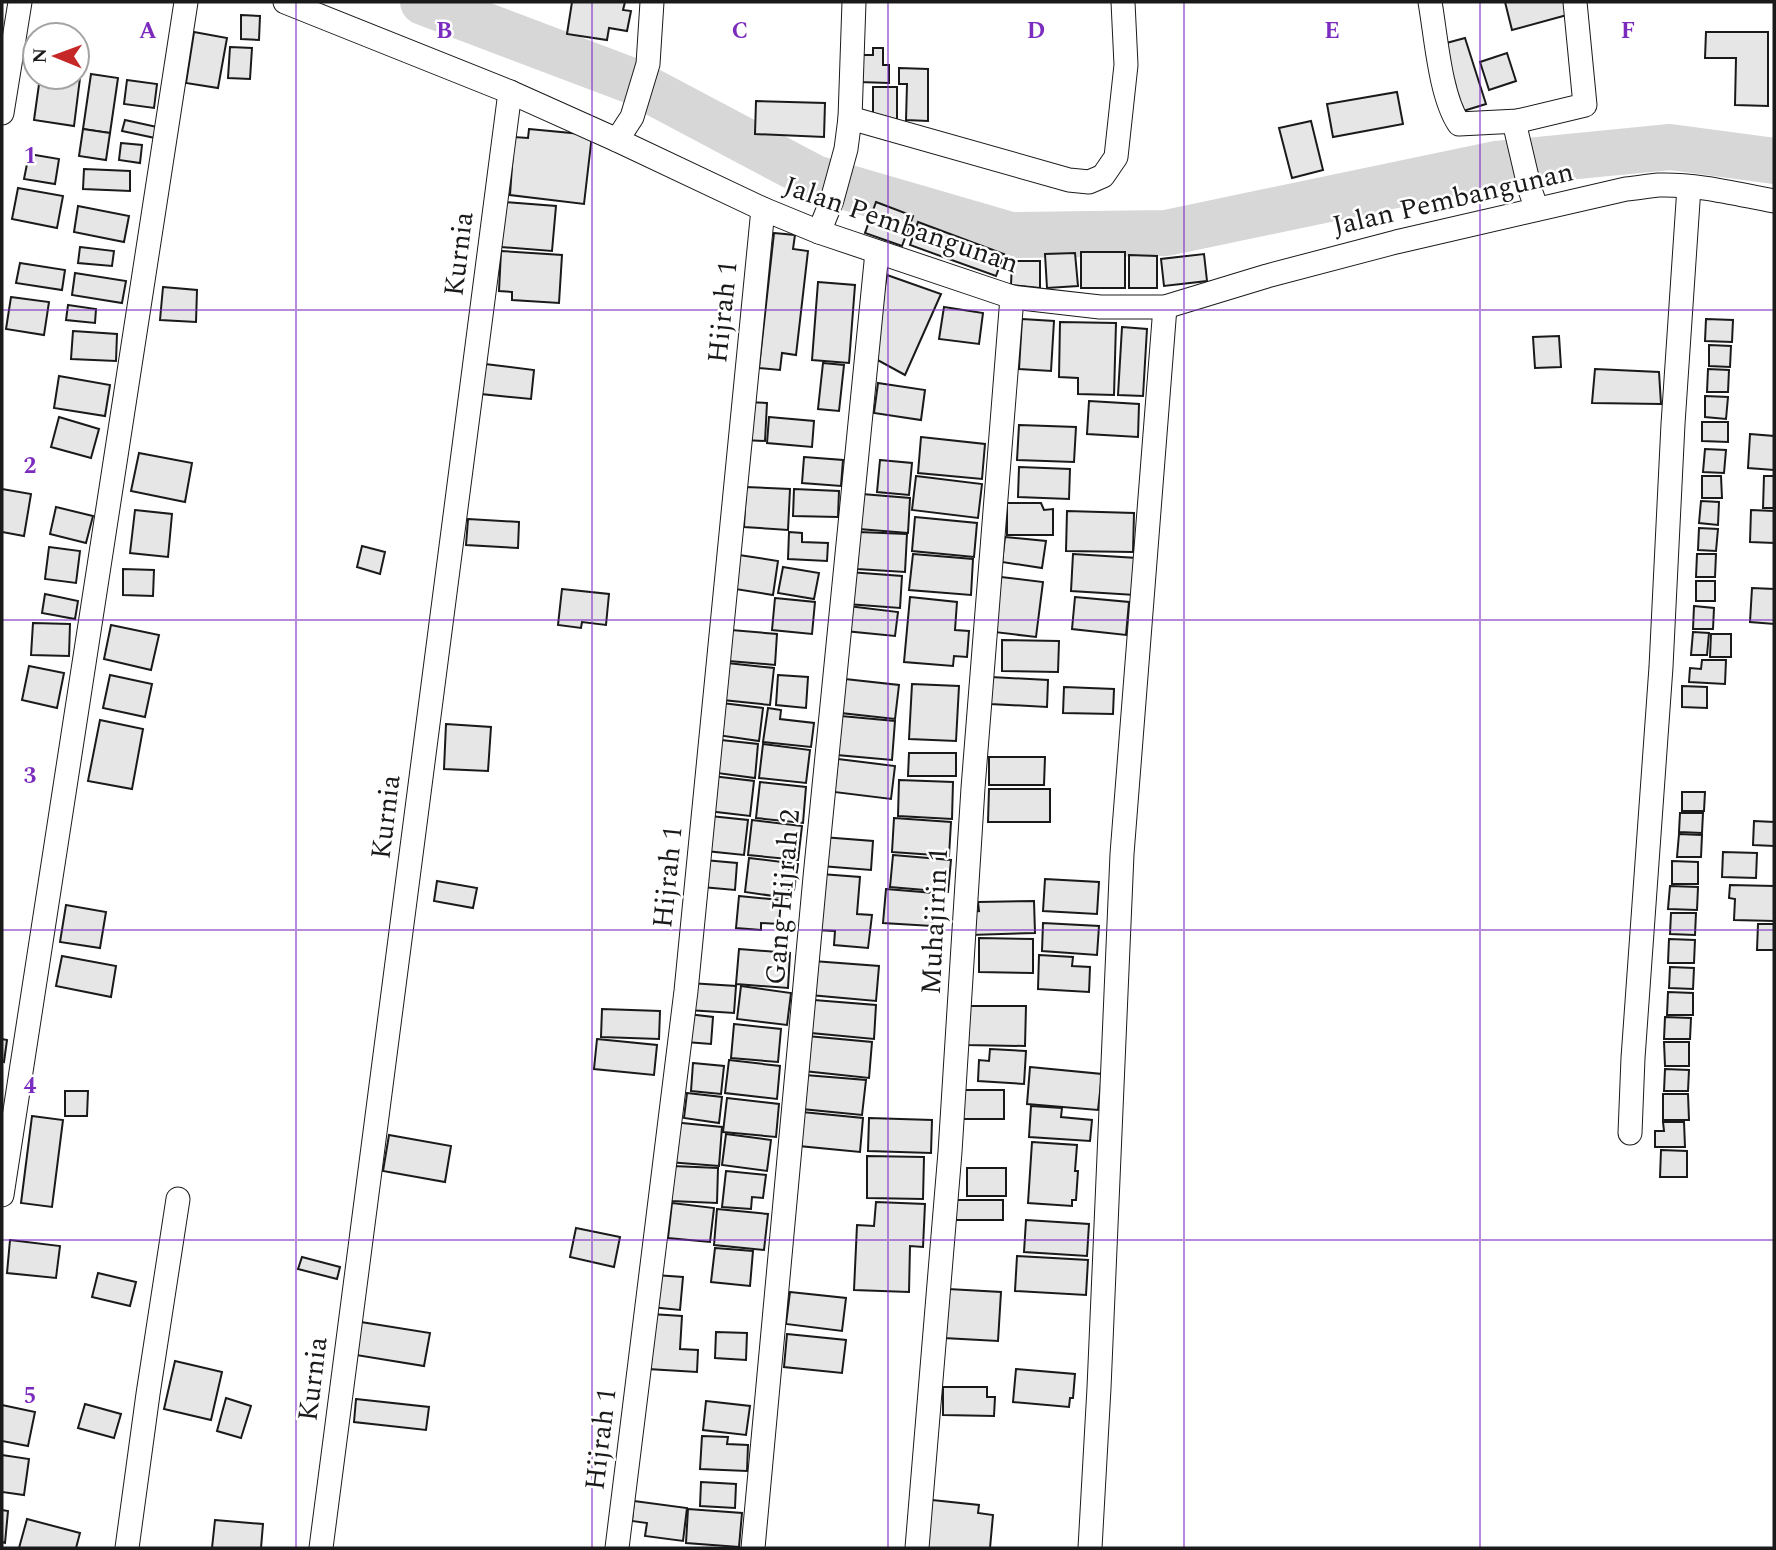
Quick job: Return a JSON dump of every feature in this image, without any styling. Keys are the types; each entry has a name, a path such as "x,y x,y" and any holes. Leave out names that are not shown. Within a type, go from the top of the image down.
{"street":[{"path":"2,113 20,2"},
{"path":"2,1195 186,2"},
{"path":"617,141 632,117 648,64 652,2"},
{"path":"819,232 832,200 846,149 850,118 853,2"},
{"path":"850,118 1069,180 1089,182 1103,176 1116,157 1126,65 1123,2"},
{"path":"1430,2 1444,86 1452,113 1459,124 1518,131 1585,104 1575,2"},
{"name":"Jalan Pembangunan","path":"299,4 510,92 763,209 819,232 1012,297 1100,307 1165,307 1533,200 1659,185 1714,189 1774,201"},
{"name":"Kurnia","path":"321,1548 510,92"},
{"path":"1518,131 1533,200"},
{"path":"1630,1133 1689,187"},
{"name":"Hijrah 1","path":"617,1548 686,991 763,209"},
{"name":"Gang Hijrah 2","path":"753,1548 815,877 877,252"},
{"name":"Muhajirin 1","path":"917,1548 950,1152 972,788 1012,297"},
{"path":"1090,1548 1122,854 1165,307"},
{"path":"127,1548 178,1199"}],"building":[{"path":"572,2 625,2 623,10 631,11 627,31 609,28 607,40 567,34"},
{"path":"1505,2 1564,2 1567,15 1512,30"},
{"path":"241,15 260,16 259,40 241,39"},
{"path":"194,32 227,38 218,88 186,83"},
{"path":"1706,32 1768,32 1768,106 1735,105 1736,58 1705,58"},
{"path":"1465,38 1486,104 1460,112 1439,45"},
{"path":"230,47 252,48 250,79 228,78"},
{"path":"873,48 883,48 883,65 889,65 889,83 859,82 860,55 873,55"},
{"path":"1507,53 1516,81 1489,90 1480,62"},
{"path":"899,68 928,69 928,121 906,120 907,84 899,84"},
{"path":"91,74 118,78 110,133 83,129 89,91 91,91"},
{"path":"127,80 157,84 154,108 124,104"},
{"path":"873,87 897,87 897,120 873,120"},
{"path":"38,91 78,91 74,126 34,120"},
{"path":"1397,92 1403,124 1333,137 1327,104"},
{"path":"756,101 825,103 824,137 755,134"},
{"path":"125,120 157,127 155,138 122,131"},
{"path":"1311,121 1323,170 1292,178 1279,128"},
{"path":"83,129 110,133 106,160 79,156"},
{"path":"529,129 592,135 584,204 510,195 514,137 528,138"},
{"path":"121,143 142,145 140,163 119,160"},
{"path":"29,154 59,159 55,184 24,179"},
{"path":"84,169 130,171 130,191 83,189"},
{"path":"18,188 63,196 57,228 12,219"},
{"path":"504,202 556,206 552,251 501,247"},
{"path":"876,202 913,216 902,246 865,233"},
{"path":"78,206 129,216 124,242 74,232"},
{"path":"918,222 1004,254 996,276 910,245"},
{"path":"774,233 795,235 793,249 808,251 796,355 782,353 780,370 759,368"},
{"path":"80,247 114,251 112,266 78,263"},
{"path":"501,251 562,255 559,303 512,300 512,292 499,291"},
{"path":"1081,252 1125,252 1125,288 1081,288"},
{"path":"1075,253 1078,286 1047,288 1045,254"},
{"path":"1204,254 1207,281 1164,286 1161,259"},
{"path":"1129,255 1157,256 1157,288 1129,288"},
{"path":"1012,261 1040,261 1040,288 1011,285"},
{"path":"20,263 65,270 62,290 16,283"},
{"path":"75,273 126,281 122,303 72,295"},
{"path":"887,275 941,294 905,375 872,357"},
{"path":"818,282 855,285 849,363 812,360"},
{"path":"163,287 197,290 196,322 160,320"},
{"path":"11,297 49,302 44,335 6,329"},
{"path":"68,305 96,309 95,323 66,320"},
{"path":"944,307 983,313 979,344 939,339"},
{"path":"1022,319 1054,321 1051,371 1019,369"},
{"path":"1706,319 1733,320 1732,342 1705,341"},
{"path":"1060,322 1116,323 1114,395 1078,394 1078,378 1059,377"},
{"path":"1122,327 1147,329 1143,396 1118,395"},
{"path":"73,331 117,334 116,361 71,359"},
{"path":"1559,336 1561,367 1535,368 1533,337"},
{"path":"1709,345 1731,346 1730,367 1709,366"},
{"path":"823,363 844,365 839,411 818,409"},
{"path":"485,364 534,370 531,399 481,394"},
{"path":"1595,369 1659,372 1661,404 1592,403"},
{"path":"1708,369 1729,370 1728,392 1707,392"},
{"path":"59,376 110,385 105,416 54,408"},
{"path":"878,383 925,390 921,420 874,413"},
{"path":"1705,396 1728,397 1726,419 1705,417"},
{"path":"1089,401 1139,404 1138,437 1087,434"},
{"path":"745,402 767,403 765,441 743,440"},
{"path":"59,417 99,429 91,458 51,447"},
{"path":"769,417 814,421 812,447 767,443"},
{"path":"1702,422 1728,422 1728,442 1702,441"},
{"path":"1019,425 1076,427 1074,462 1017,460"},
{"path":"1750,434 1774,436 1774,470 1748,468"},
{"path":"921,437 985,444 982,479 918,473"},
{"path":"1705,449 1726,450 1724,473 1703,472"},
{"path":"139,453 192,463 185,502 131,491"},
{"path":"804,457 843,460 841,486 802,483"},
{"path":"880,460 912,463 909,495 877,492"},
{"path":"1019,467 1070,469 1069,499 1018,497"},
{"path":"916,476 982,484 978,518 912,510"},
{"path":"1702,476 1721,476 1722,498 1702,498"},
{"path":"1764,476 1774,476 1774,508 1763,508"},
{"path":"746,487 790,489 788,530 744,527"},
{"path":"2,489 31,494 24,536 2,532"},
{"path":"794,489 839,491 838,517 793,516"},
{"path":"862,494 910,498 908,533 859,529"},
{"path":"1701,501 1719,502 1718,525 1699,523"},
{"path":"1007,503 1041,503 1044,510 1053,509 1053,535 1007,535"},
{"path":"56,507 93,516 86,543 50,534"},
{"path":"135,510 172,514 168,557 130,553"},
{"path":"1751,510 1774,511 1774,543 1750,542"},
{"path":"1067,511 1134,513 1133,552 1066,551"},
{"path":"915,517 977,523 974,557 912,551"},
{"path":"468,519 519,522 518,548 466,545"},
{"path":"1699,528 1718,529 1716,551 1698,550"},
{"path":"789,532 802,533 802,542 828,543 827,561 788,559"},
{"path":"859,532 907,534 905,572 857,569"},
{"path":"1005,537 1046,541 1042,568 1002,562"},
{"path":"362,546 385,552 380,574 357,567"},
{"path":"49,547 80,551 76,583 45,579"},
{"path":"913,554 973,559 971,595 909,590"},
{"path":"1073,554 1137,558 1135,595 1071,591"},
{"path":"1697,554 1716,554 1715,577 1696,577"},
{"path":"739,555 778,561 773,595 729,588"},
{"path":"783,567 819,573 814,599 778,593"},
{"path":"123,569 154,570 153,596 123,595"},
{"path":"849,572 902,576 900,608 847,604"},
{"path":"1001,577 1043,582 1036,637 994,632"},
{"path":"1696,581 1715,581 1715,601 1696,601"},
{"path":"1752,588 1774,589 1774,624 1750,622"},
{"path":"562,589 609,594 606,625 582,622 581,628 558,625"},
{"path":"45,594 78,601 75,619 42,613"},
{"path":"910,597 957,602 955,630 969,631 967,657 954,656 953,666 904,662"},
{"path":"1075,597 1129,602 1126,635 1072,629"},
{"path":"775,598 815,602 812,634 772,630"},
{"path":"848,606 898,612 895,636 845,631"},
{"path":"1694,606 1714,608 1713,629 1693,629"},
{"path":"33,623 70,624 69,656 31,655"},
{"path":"111,625 159,635 151,670 104,659"},
{"path":"731,630 777,634 775,665 729,661"},
{"path":"1693,632 1709,633 1707,655 1691,655"},
{"path":"1711,634 1731,634 1731,657 1710,657"},
{"path":"1002,640 1059,641 1058,672 1002,671"},
{"path":"1702,660 1726,660 1725,684 1689,682 1690,668 1701,669"},
{"path":"727,663 774,668 770,705 723,700"},
{"path":"29,666 64,673 57,708 22,700"},
{"path":"110,675 152,684 145,717 103,708"},
{"path":"778,675 808,677 806,708 776,705"},
{"path":"991,677 1048,680 1047,707 990,704"},
{"path":"845,679 899,685 895,719 841,713"},
{"path":"912,684 959,686 956,741 909,739"},
{"path":"1682,686 1707,687 1707,708 1682,707"},
{"path":"1064,687 1114,689 1113,714 1063,713"},
{"path":"722,703 763,708 759,741 717,735"},
{"path":"768,708 781,710 780,719 814,723 811,747 763,742"},
{"path":"841,716 895,721 892,760 837,755"},
{"path":"100,720 143,729 132,789 88,781"},
{"path":"446,724 491,727 488,771 444,769"},
{"path":"721,740 758,744 755,778 717,773"},
{"path":"763,744 810,750 806,783 759,778"},
{"path":"909,753 956,753 956,776 908,776"},
{"path":"989,757 1045,757 1044,785 989,785"},
{"path":"838,759 895,766 891,799 834,792"},
{"path":"712,776 754,781 750,816 708,811"},
{"path":"899,780 953,782 952,819 898,816"},
{"path":"760,782 806,787 803,823 756,818"},
{"path":"989,789 1050,789 1050,822 988,822"},
{"path":"1682,792 1705,792 1704,811 1682,811"},
{"path":"1680,813 1703,813 1702,833 1679,832"},
{"path":"710,816 748,820 744,855 706,851"},
{"path":"894,818 951,822 949,856 892,852"},
{"path":"752,820 802,826 798,860 748,855"},
{"path":"1754,821 1774,822 1774,846 1753,845"},
{"path":"1679,834 1702,835 1701,857 1677,857"},
{"path":"822,837 873,841 871,870 821,866"},
{"path":"1723,852 1757,853 1756,878 1722,877"},
{"path":"893,855 951,860 948,892 890,887"},
{"path":"749,858 798,864 794,890 789,890 788,898 745,892"},
{"path":"704,860 737,863 735,890 702,887"},
{"path":"1672,861 1698,862 1698,884 1672,884"},
{"path":"821,874 860,877 857,914 872,915 868,948 834,945 835,931 816,930"},
{"path":"1045,879 1099,882 1097,914 1043,911"},
{"path":"437,881 477,888 473,908 434,901"},
{"path":"1730,885 1774,886 1774,921 1734,920 1735,899 1729,898"},
{"path":"1670,886 1698,887 1697,910 1668,909"},
{"path":"886,889 934,893 932,926 883,923"},
{"path":"739,896 781,900 779,924 761,923 761,930 736,928"},
{"path":"1034,901 1035,933 970,935 970,912 979,911 978,902"},
{"path":"66,905 106,912 100,948 60,942"},
{"path":"1671,913 1696,913 1695,935 1670,934"},
{"path":"1043,923 1099,926 1097,955 1042,951"},
{"path":"1758,924 1774,924 1774,950 1757,950"},
{"path":"979,938 1033,939 1033,973 979,972"},
{"path":"1669,939 1695,940 1694,963 1668,963"},
{"path":"739,949 790,953 788,988 736,984"},
{"path":"1039,955 1073,957 1072,966 1090,967 1089,992 1038,989"},
{"path":"62,956 116,966 111,997 56,986"},
{"path":"813,961 879,966 876,1001 810,995"},
{"path":"1670,967 1694,968 1693,989 1669,988"},
{"path":"689,983 736,986 734,1013 688,1010"},
{"path":"741,986 791,993 787,1025 737,1019"},
{"path":"1668,992 1693,993 1693,1015 1667,1015"},
{"path":"814,1000 876,1005 874,1039 811,1033"},
{"path":"967,1006 1026,1006 1025,1046 966,1045"},
{"path":"602,1009 660,1011 659,1039 601,1037"},
{"path":"688,1014 713,1017 711,1044 686,1042"},
{"path":"1665,1017 1691,1018 1690,1039 1664,1039"},
{"path":"734,1024 781,1029 778,1062 731,1058"},
{"path":"807,1036 872,1042 869,1078 804,1071"},
{"path":"2,1039 7,1040 4,1062 2,1061"},
{"path":"597,1039 657,1045 654,1075 594,1069"},
{"path":"1664,1042 1689,1042 1689,1066 1665,1066"},
{"path":"990,1049 1026,1051 1024,1084 978,1081 979,1060 989,1061"},
{"path":"729,1060 780,1066 777,1099 725,1093"},
{"path":"693,1063 724,1066 721,1094 691,1091"},
{"path":"1030,1067 1102,1074 1098,1110 1027,1104"},
{"path":"1665,1069 1689,1070 1688,1091 1664,1091"},
{"path":"805,1075 866,1080 862,1115 802,1109"},
{"path":"959,1090 1004,1090 1004,1119 959,1119"},
{"path":"65,1091 88,1091 87,1116 65,1116"},
{"path":"687,1093 722,1097 719,1123 684,1118"},
{"path":"1663,1094 1688,1094 1689,1120 1663,1120"},
{"path":"727,1098 779,1104 776,1137 723,1132"},
{"path":"1031,1106 1062,1108 1061,1117 1092,1120 1090,1141 1029,1137"},
{"path":"802,1112 863,1118 860,1152 799,1146"},
{"path":"32,1116 63,1120 52,1207 21,1203"},
{"path":"869,1118 932,1120 931,1153 868,1151"},
{"path":"672,1122 722,1127 719,1166 668,1162"},
{"path":"1663,1122 1684,1122 1685,1147 1655,1147 1655,1131 1664,1131"},
{"path":"726,1134 771,1140 767,1171 722,1165"},
{"path":"389,1135 451,1146 445,1182 383,1171"},
{"path":"1032,1142 1077,1145 1076,1200 1072,1200 1072,1206 1028,1203"},
{"path":"1661,1150 1687,1151 1687,1177 1660,1177"},
{"path":"867,1156 924,1157 923,1199 867,1198"},
{"path":"673,1166 718,1168 717,1203 671,1201"},
{"path":"967,1168 1006,1168 1006,1196 967,1196"},
{"path":"726,1171 766,1175 763,1198 752,1197 751,1209 722,1207"},
{"path":"949,1200 1003,1200 1003,1220 949,1220"},
{"path":"876,1202 925,1204 923,1247 910,1246 909,1292 854,1290 857,1225 874,1226"},
{"path":"672,1203 714,1208 710,1242 668,1238"},
{"path":"717,1209 768,1214 764,1250 714,1245"},
{"path":"1026,1220 1089,1224 1087,1256 1024,1252"},
{"path":"576,1228 620,1237 614,1267 570,1257"},
{"path":"10,1240 60,1246 56,1278 7,1273"},
{"path":"715,1248 753,1251 750,1286 711,1282"},
{"path":"1017,1256 1088,1260 1086,1295 1015,1291"},
{"path":"302,1257 340,1267 337,1279 298,1269"},
{"path":"98,1273 136,1282 130,1306 92,1297"},
{"path":"655,1275 683,1277 680,1310 651,1307"},
{"path":"948,1289 1001,1292 998,1341 944,1338"},
{"path":"790,1292 846,1298 842,1331 786,1324"},
{"path":"651,1314 682,1316 680,1349 698,1350 697,1372 648,1369"},
{"path":"361,1322 430,1333 424,1366 356,1355"},
{"path":"716,1332 747,1333 746,1360 715,1358"},
{"path":"787,1334 846,1340 842,1373 784,1367"},
{"path":"175,1361 222,1372 211,1420 164,1409"},
{"path":"1016,1369 1075,1374 1073,1398 1070,1398 1069,1407 1013,1402"},
{"path":"943,1387 987,1387 987,1397 995,1397 994,1416 943,1415"},
{"path":"226,1398 251,1406 241,1438 217,1431"},
{"path":"356,1399 429,1407 426,1430 354,1422"},
{"path":"706,1401 750,1406 746,1435 703,1430"},
{"path":"85,1404 121,1414 114,1438 78,1428"},
{"path":"2,1405 35,1412 28,1446 2,1441"},
{"path":"702,1436 728,1437 727,1444 748,1445 747,1471 700,1469"},
{"path":"2,1455 29,1459 24,1495 2,1492"},
{"path":"701,1482 736,1484 735,1508 700,1506"},
{"path":"932,1500 979,1505 978,1513 993,1515 990,1548 927,1548"},
{"path":"634,1501 687,1508 683,1541 645,1536 647,1523 632,1521"},
{"path":"688,1509 742,1513 739,1547 686,1543"},
{"path":"2,1510 8,1511 5,1543 2,1542"},
{"path":"27,1519 80,1533 76,1548 19,1548"},
{"path":"215,1520 263,1524 261,1548 212,1548"}],"waterway":[{"path":"423,2 632,81 815,178 1011,235 1166,233 1496,164 1670,147 1774,161"}]}
